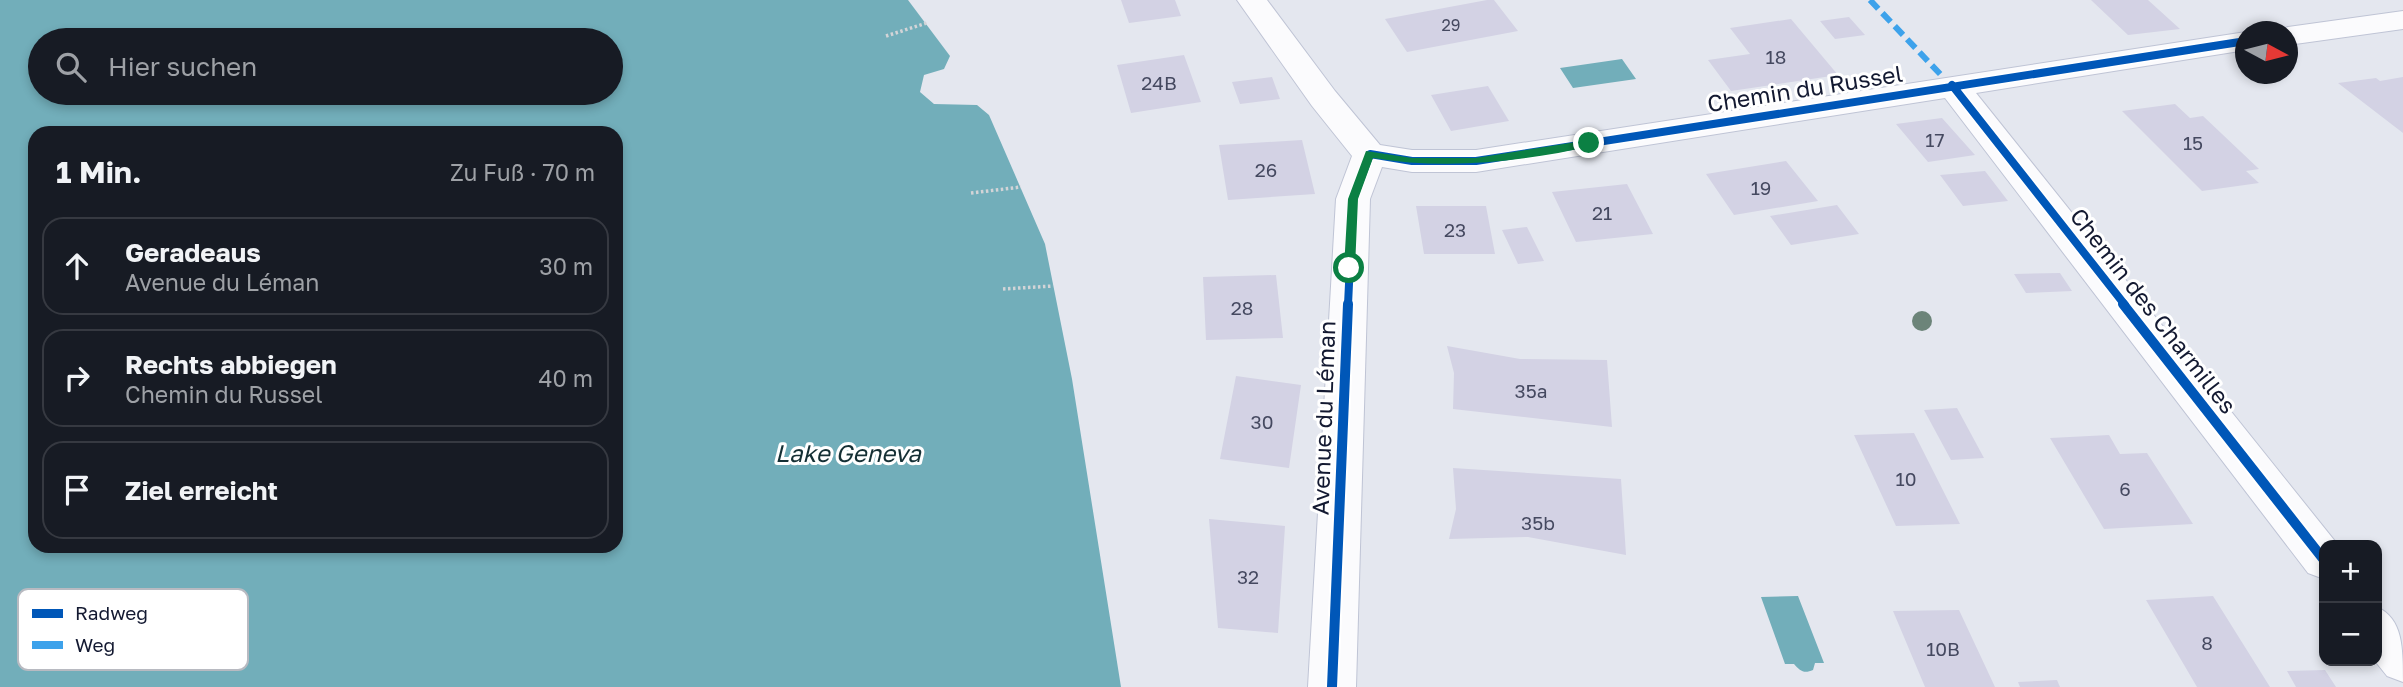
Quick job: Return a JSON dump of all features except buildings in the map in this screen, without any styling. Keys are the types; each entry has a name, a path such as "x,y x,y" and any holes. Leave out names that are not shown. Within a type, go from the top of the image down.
{"street":[{"path":"1252,0 1298,61 1328,108 1370,154"},
{"path":"2298,34 2403,20"},
{"name":"Chemin du Russel","path":"1370,154 1412,161 1476,161 2235,43"},
{"name":"Chemin des Charmilles","path":"1952,85 2319,554"},
{"name":"Avenue du Léman","path":"1332,687 1353,199 1370,154"},
{"path":"2382,634 2403,661"}],"path":[{"path":"886,36 927,23"},
{"path":"971,193 1021,187"},
{"path":"1003,289 1053,286"}],"water":[{"name":"Lake Geneva","path":"0,0 908,0 950,56 944,69 924,75 920,92 934,104 977,105 989,115 1045,244 1072,379 1121,687 0,687"},
{"path":"1622,59 1636,79 1573,88 1560,68"},
{"path":"1798,596 1824,663 1815,663 1813,670 1807,672 1794,664 1785,664 1761,597"}],"marked path":[{"path":"1870,0 1942,76"}],"cycle path":[{"path":"1332,687 1353,199 1370,154 1412,161 1476,161 2235,43"},
{"path":"1952,85 2319,554"}],"route":[{"path":"1349,268 1353,199 1370,154 1412,161 1476,161 1589,143"}]}
